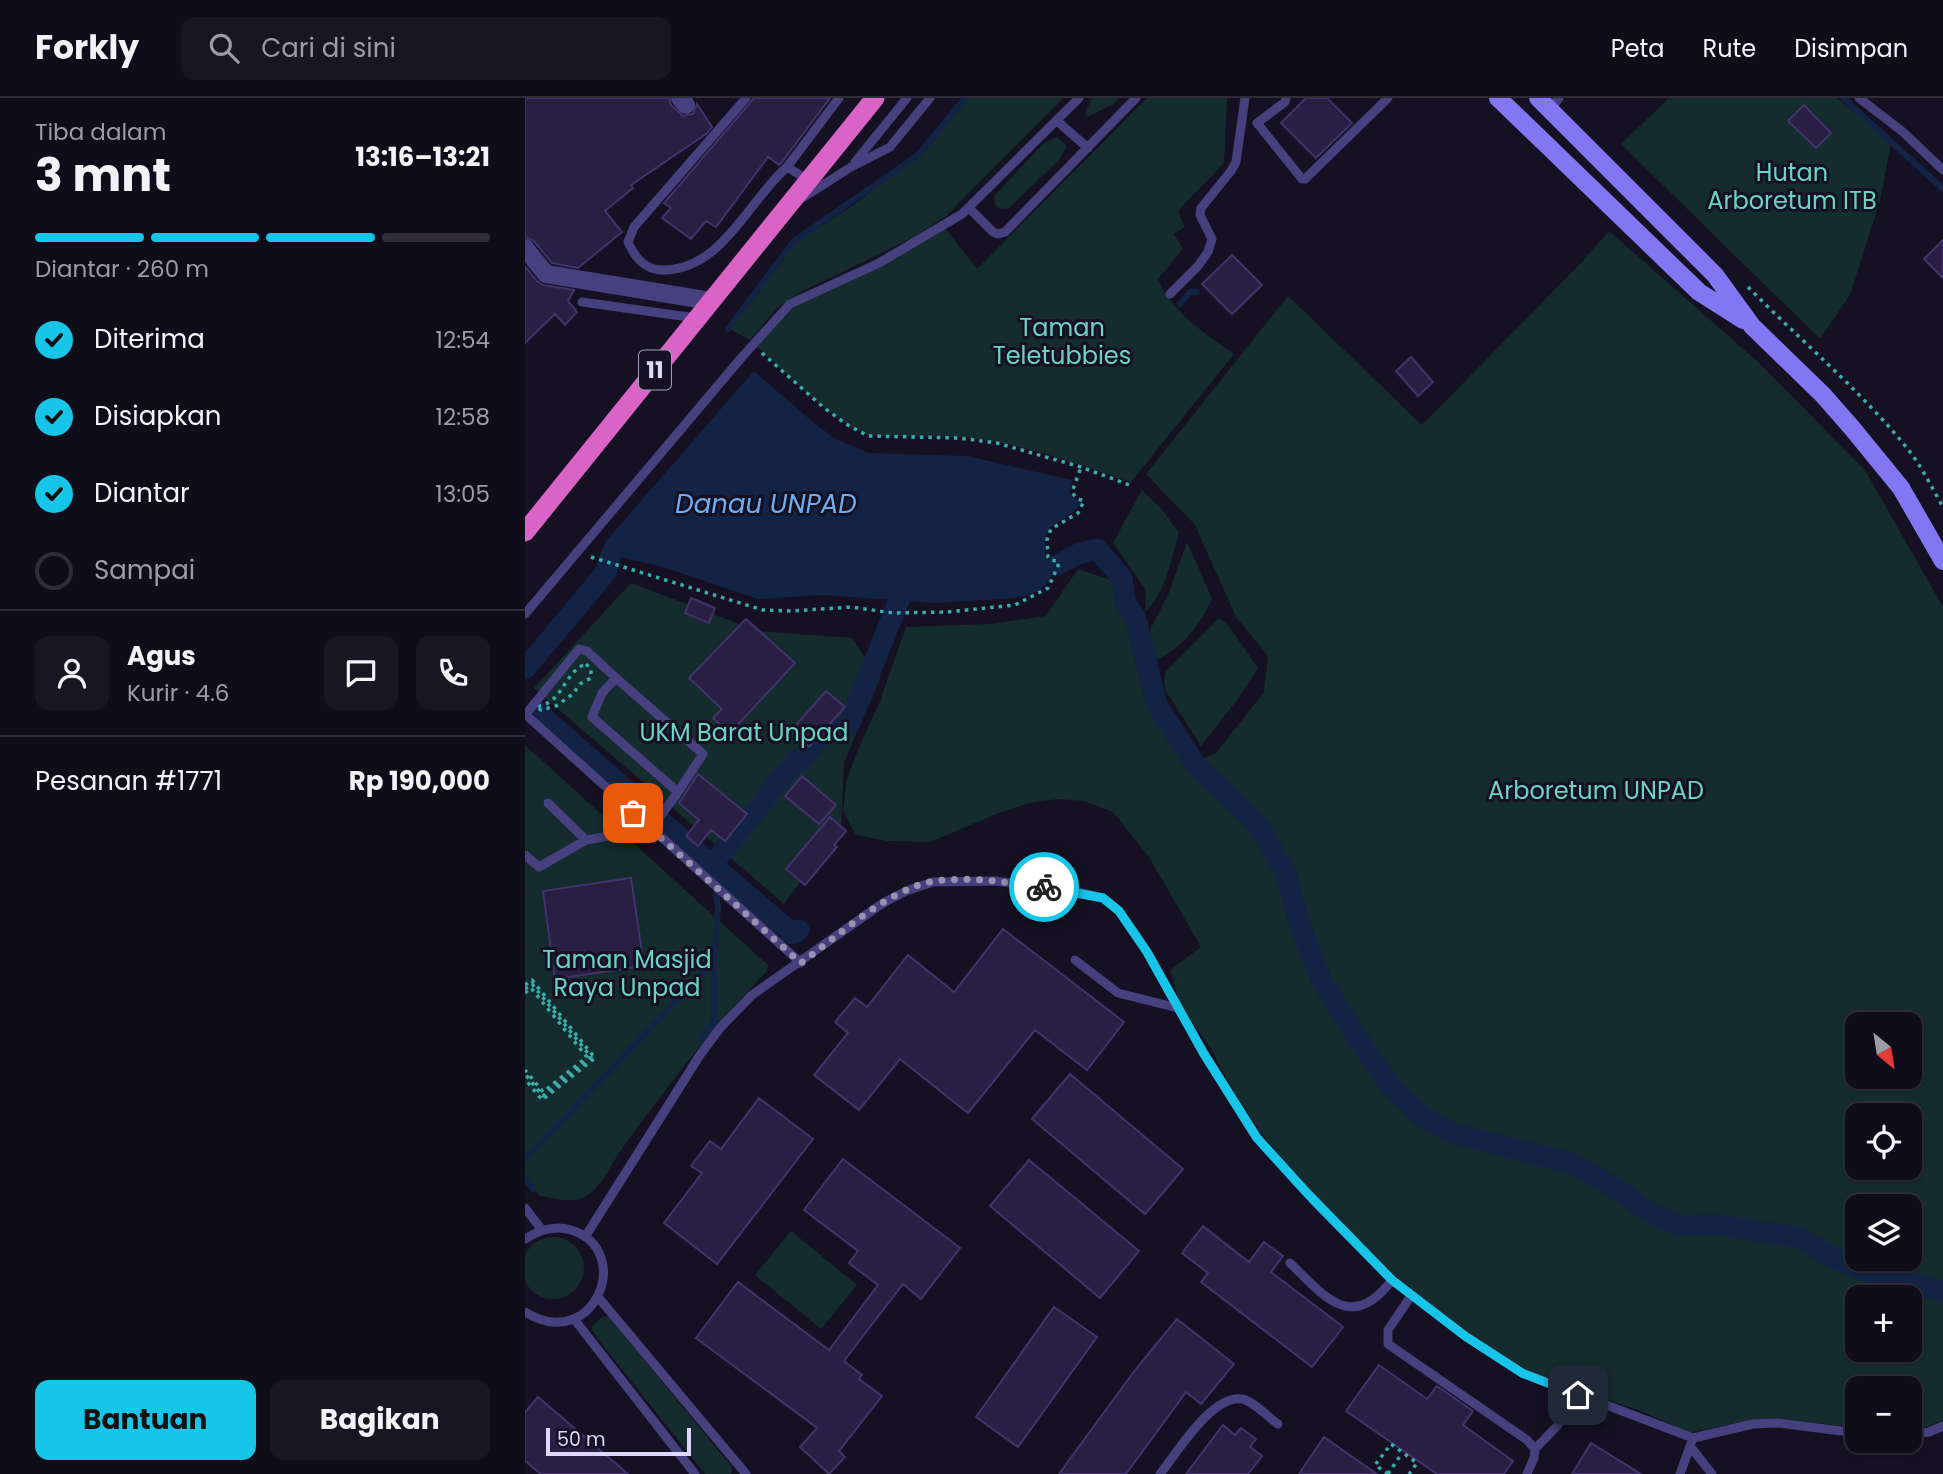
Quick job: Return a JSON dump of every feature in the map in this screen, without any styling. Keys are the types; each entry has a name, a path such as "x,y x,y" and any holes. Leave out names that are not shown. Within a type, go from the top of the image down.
{"highway":[{"name":"11","path":"525,532 875,98"}],"main road":[{"path":"1498,98 1699,292 1752,326"},
{"path":"1549,102 1714,275 1752,326 1823,395 1869,447 1908,499 1943,561"}],"street":[{"path":"525,248 546,274 711,301"}],"lane":[{"path":"746,98 634,227 628,242 634,255 654,270 680,270 702,261 717,248 787,167 839,98"},
{"path":"851,167 907,98"},
{"path":"785,209 851,167 890,147 930,98"},
{"path":"525,614 753,344 790,304 888,258 928,236 969,208 1079,98"},
{"path":"969,208 993,232 1005,232 1136,98"},
{"path":"1170,294 1208,252 1212,239 1200,215 1201,208 1236,162 1245,98"},
{"path":"1286,98 1285,102 1258,121 1257,125 1302,180 1388,98"},
{"path":"1859,98 1903,132 1943,170"},
{"path":"1057,121 1088,148"},
{"path":"787,167 809,180"},
{"path":"582,302 698,318"},
{"path":"525,855 539,867 586,840 651,829 703,754 587,651 579,649 525,715 651,829 708,878 801,963"},
{"path":"616,678 602,693 592,717 678,792"},
{"path":"548,803 586,840"},
{"path":"585,1237 700,1055 720,1028 752,995 781,973 801,963 883,903 906,891 933,882 995,881 1069,890 1103,898 1119,911 1147,952 1178,1009 1257,1138 1310,1197 1392,1280 1465,1336 1522,1373 1691,1442 1712,1474"},
{"path":"1075,960 1118,993 1178,1009"},
{"path":"525,1208 542,1230"},
{"path":"525,1239 542,1230 564,1228 585,1237 594,1247 601,1258 603,1272 603,1285 598,1297 588,1310 574,1319 558,1323 541,1321 525,1313"},
{"path":"1290,1263 1329,1300 1353,1307 1370,1304 1392,1280"},
{"path":"1411,1296 1388,1330 1388,1344 1527,1440 1535,1450"},
{"path":"598,1297 746,1474"},
{"path":"574,1319 695,1474"},
{"path":"1527,1474 1535,1450 1557,1426 1578,1395"},
{"path":"1160,1474 1210,1411 1229,1399 1244,1399 1277,1424"},
{"path":"1691,1442 1753,1424 1778,1423 1845,1431"},
{"path":"1922,1433 1943,1426"},
{"path":"1680,1474 1691,1442"}],"path":[{"path":"1739,278 1863,398 1909,450 1943,507"},
{"path":"753,344 823,407 868,436 978,439 1032,452 1132,486"},
{"path":"577,552 763,610 852,607 893,613 947,612 1015,605 1048,588 1059,564 1048,557 1049,533 1051,529 1078,513 1084,500 1076,498 1072,492 1081,467"},
{"path":"525,989 531,986 589,1057 543,1094 525,1075"},
{"path":"1402,1453 1388,1474 1375,1465 1391,1444 1417,1463 1409,1474"}],"green space":[{"path":"965,98 1063,98 946,216 914,237 805,290 778,307 750,340 728,328 768,271 793,244 852,206 918,155"},
{"path":"1092,98 1119,98 1087,117 1085,114"},
{"name":"Taman Teletubbies","path":"1147,98 1227,98 1224,163 1178,211 1185,227 1174,234 1183,249 1158,279 1180,312 1234,354 1131,482 1047,454 981,439 868,435 824,408 756,346 795,306 906,251 945,228 977,269"},
{"name":"Hutan Arboretum ITB","path":"1669,98 1837,98 1891,142 1880,201 1850,295 1820,339 1621,144"},
{"path":"1057,137 1067,146 1059,160 1009,208 996,206 996,194 1043,144"},
{"name":"Arboretum UNPAD","path":"1609,231 1758,362 1865,470 1943,607 1943,1420 1922,1427 1922,1376 1845,1376 1845,1427 1776,1418 1689,1433 1641,1411 1524,1370 1463,1329 1395,1276 1298,1177 1262,1134 1234,1093 1210,1047 1180,1005 1170,970 1201,947 1149,857 1113,812 1084,801 1059,799 1033,802 930,842 887,841 856,835 843,811 847,779 879,704 906,627 990,624 1046,616 1078,569 1114,581 1160,704 1198,760 1216,753 1264,692 1268,656 1236,617 1195,525 1146,474 1288,296 1422,425"},
{"path":"1142,490 1161,508 1179,533 1163,586 1145,612 1146,590 1113,543"},
{"path":"1187,542 1212,599 1202,618 1182,643 1155,661 1148,634 1168,595"},
{"name":"UKM Barat Unpad","path":"631,583 758,631 852,638 880,679 844,762 841,829 784,904 534,688"},
{"path":"1219,618 1228,625 1258,668 1201,746 1166,691 1164,682 1166,671"},
{"name":"Taman Masjid Raya Unpad","path":"525,745 768,965 767,971 727,1014 671,1082 599,1185 588,1195 572,1200 540,1196 525,1179"},
{"path":"791,1231 857,1285 821,1329 755,1275"},
{"path":"541,1239 565,1239 579,1251 583,1262 582,1280 575,1290 565,1297 541,1297 525,1282 525,1254"},
{"path":"608,1316 732,1467 731,1474 705,1474 597,1338 592,1326 602,1317"}],"water":[{"name":"Danau UNPAD","path":"754,371 836,439 869,453 967,456 1072,480 1070,494 1081,502 1068,516 1051,527 1048,533 1045,556 1057,565 1045,586 1025,596 934,603 823,595 758,599 660,566 611,555 604,545 606,541"}],"building":[{"path":"525,98 669,98 671,105 683,116 693,114 697,104 712,127 706,134 631,185 633,188 605,211 622,232 578,268 552,263 534,241 525,237"},
{"path":"754,98 830,98 782,162 779,165 768,157 716,227 706,221 691,239 662,218 671,208 664,203"},
{"path":"1306,98 1327,98 1352,123 1316,158 1281,123"},
{"path":"1804,105 1831,133 1816,148 1788,121"},
{"path":"1943,240 1943,278 1924,259"},
{"path":"1232,255 1262,285 1232,314 1202,284"},
{"path":"525,266 543,285 574,290 568,301 577,312 565,325 555,314 525,343"},
{"path":"1411,357 1433,382 1418,396 1396,371"},
{"path":"691,598 715,608 709,623 685,613"},
{"path":"746,619 795,663 730,733 713,718 722,709 689,678"},
{"path":"826,691 845,707 809,747 791,731"},
{"path":"698,774 747,814 725,841 711,830 698,846 686,836 699,820 679,803"},
{"path":"802,776 836,805 819,824 785,796"},
{"path":"830,817 846,831 834,845 837,847 805,885 786,869"},
{"path":"631,878 644,966 555,979 543,891"},
{"path":"1003,929 1124,1022 1087,1070 1035,1030 968,1113 900,1059 859,1110 814,1075 848,1033 835,1022 855,998 867,1007 908,955 954,992"},
{"path":"1070,1074 1183,1169 1145,1214 1032,1119"},
{"path":"759,1098 813,1139 717,1264 664,1223 702,1173 691,1166 710,1141 721,1149"},
{"path":"843,1159 960,1248 921,1299 903,1284 844,1361 862,1375 859,1379 882,1396 839,1451 845,1457 829,1474 800,1447 817,1428 696,1338 738,1282 829,1350 878,1285 849,1263 858,1251 804,1210"},
{"path":"1029,1160 1139,1251 1100,1298 990,1206"},
{"path":"1203,1226 1249,1262 1264,1242 1283,1256 1271,1272 1343,1327 1312,1367 1201,1282 1208,1273 1182,1253"},
{"path":"1054,1307 1097,1337 1018,1447 976,1417"},
{"path":"1177,1319 1234,1364 1201,1404 1186,1392 1126,1474 1059,1474 1135,1370"},
{"path":"1379,1365 1427,1399 1437,1386 1473,1411 1463,1425 1513,1461 1504,1474 1437,1474 1346,1411"},
{"path":"538,1397 628,1474 541,1474 525,1461 525,1412"},
{"path":"1223,1425 1235,1435 1241,1428 1256,1439 1250,1447 1262,1456 1248,1474 1186,1474"},
{"path":"1324,1437 1377,1474 1299,1474"},
{"path":"1591,1443 1641,1474 1572,1474"}],"waterway":[{"path":"728,329 794,241 918,155 965,98"},
{"path":"1843,98 1943,189"},
{"path":"1180,304 1190,292 1197,292"},
{"path":"1057,565 1078,554 1097,549 1122,578 1125,602 1135,616 1157,705 1196,765 1259,826 1285,872 1301,928 1322,981 1391,1087 1422,1116 1452,1133 1574,1164 1651,1213 1680,1226 1719,1225 1801,1238 1833,1258 1870,1272 1943,1291"},
{"path":"525,669 602,577 611,555"},
{"path":"713,864 796,760 802,761 821,735 849,725 899,600"},
{"path":"536,711 654,814"},
{"path":"663,823 793,934 799,930"},
{"path":"525,1159 714,962 718,908 713,864"},
{"path":"700,1039 714,1023 714,962"},
{"path":"525,1179 533,1189"}],"way so far":[{"path":"633,813 801,963 883,903 906,891 933,882 995,881 1044,887"}],"route":[{"path":"1044,887 1103,898 1119,911 1147,952 1204,1054 1257,1138 1349,1238 1392,1280 1465,1336 1522,1373 1578,1395"}]}
